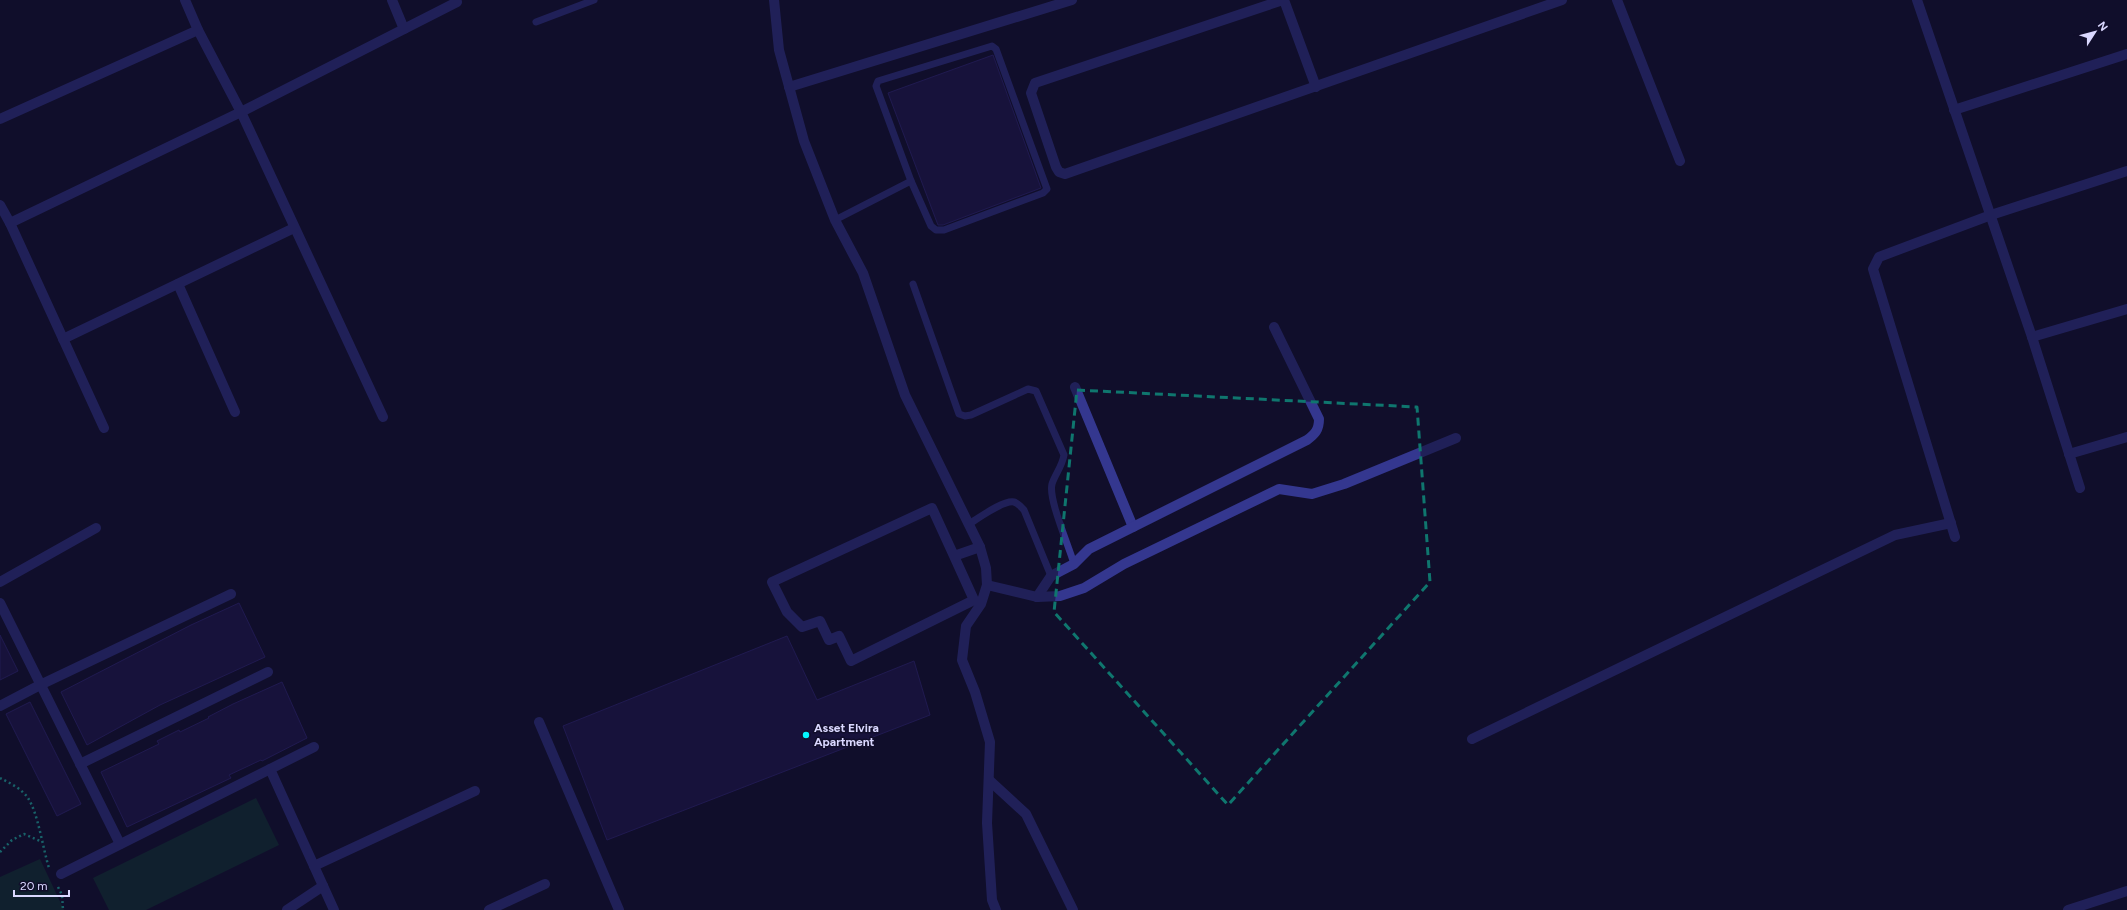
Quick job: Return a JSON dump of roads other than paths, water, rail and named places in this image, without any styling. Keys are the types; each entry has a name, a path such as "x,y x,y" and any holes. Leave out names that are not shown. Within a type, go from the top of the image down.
{"street":[{"path":"185,0 198,30 241,112 382,417"},
{"path":"392,0 404,29"},
{"path":"774,0 779,50 804,141 836,220 863,273 905,395 980,547 986,568 987,585 981,604 966,626 962,660 975,692 990,742 987,823 992,900 996,910"},
{"path":"790,87 1072,0"},
{"path":"1316,87 1284,0 1035,83 1031,94 1056,168 1059,172 1065,174 1316,87 1562,0"},
{"path":"1617,0 1680,161"},
{"path":"1917,0 2032,338 2080,488"},
{"path":"10,223 241,112 457,2"},
{"path":"0,119 198,30"},
{"path":"1954,110 2127,54"},
{"path":"1955,537 1873,268 1879,257 1991,216 2127,171"},
{"path":"0,205 10,223 104,428"},
{"path":"63,339 294,228"},
{"path":"178,284 235,412"},
{"path":"2032,338 2127,309"},
{"path":"1037,597 1051,576 1074,564 1089,549 1307,440 1316,434 1319,426 1319,419 1274,328"},
{"path":"1075,386 1133,527"},
{"path":"2068,454 2127,437"},
{"path":"987,585 1037,597 1060,596 1084,588 1124,564 1279,489 1312,494 1344,484 1456,438"},
{"path":"932,508 954,556 974,600 851,661 839,636 829,640 820,621 802,627 787,612 772,582 932,508"},
{"path":"1472,739 1895,535 1951,523"},
{"path":"0,582 96,528"},
{"path":"954,556 980,547"},
{"path":"0,706 40,684 230,594"},
{"path":"0,603 120,844"},
{"path":"80,764 268,672"},
{"path":"539,722 619,910"},
{"path":"56,876 314,747"},
{"path":"270,769 334,910"},
{"path":"989,780 1026,814 1073,910"},
{"path":"314,866 475,791"},
{"path":"489,910 545,884"},
{"path":"287,910 323,886"},
{"path":"2068,910 2127,891"}],"lane":[{"path":"536,22 594,0"},
{"path":"992,46 996,49 1047,190 1043,193 944,230 936,230 931,226 911,181 876,86 878,81 992,46"},
{"path":"836,220 911,181"},
{"path":"913,284 959,414 965,416 971,415 1028,389 1036,391 1064,456 1062,466 1052,483 1051,495 1074,564"},
{"path":"969,524 1003,504 1014,502 1019,504 1024,510 1051,576"}],"place":[{"name":"Asset Elvira Apartment","path":"806,735"}]}
